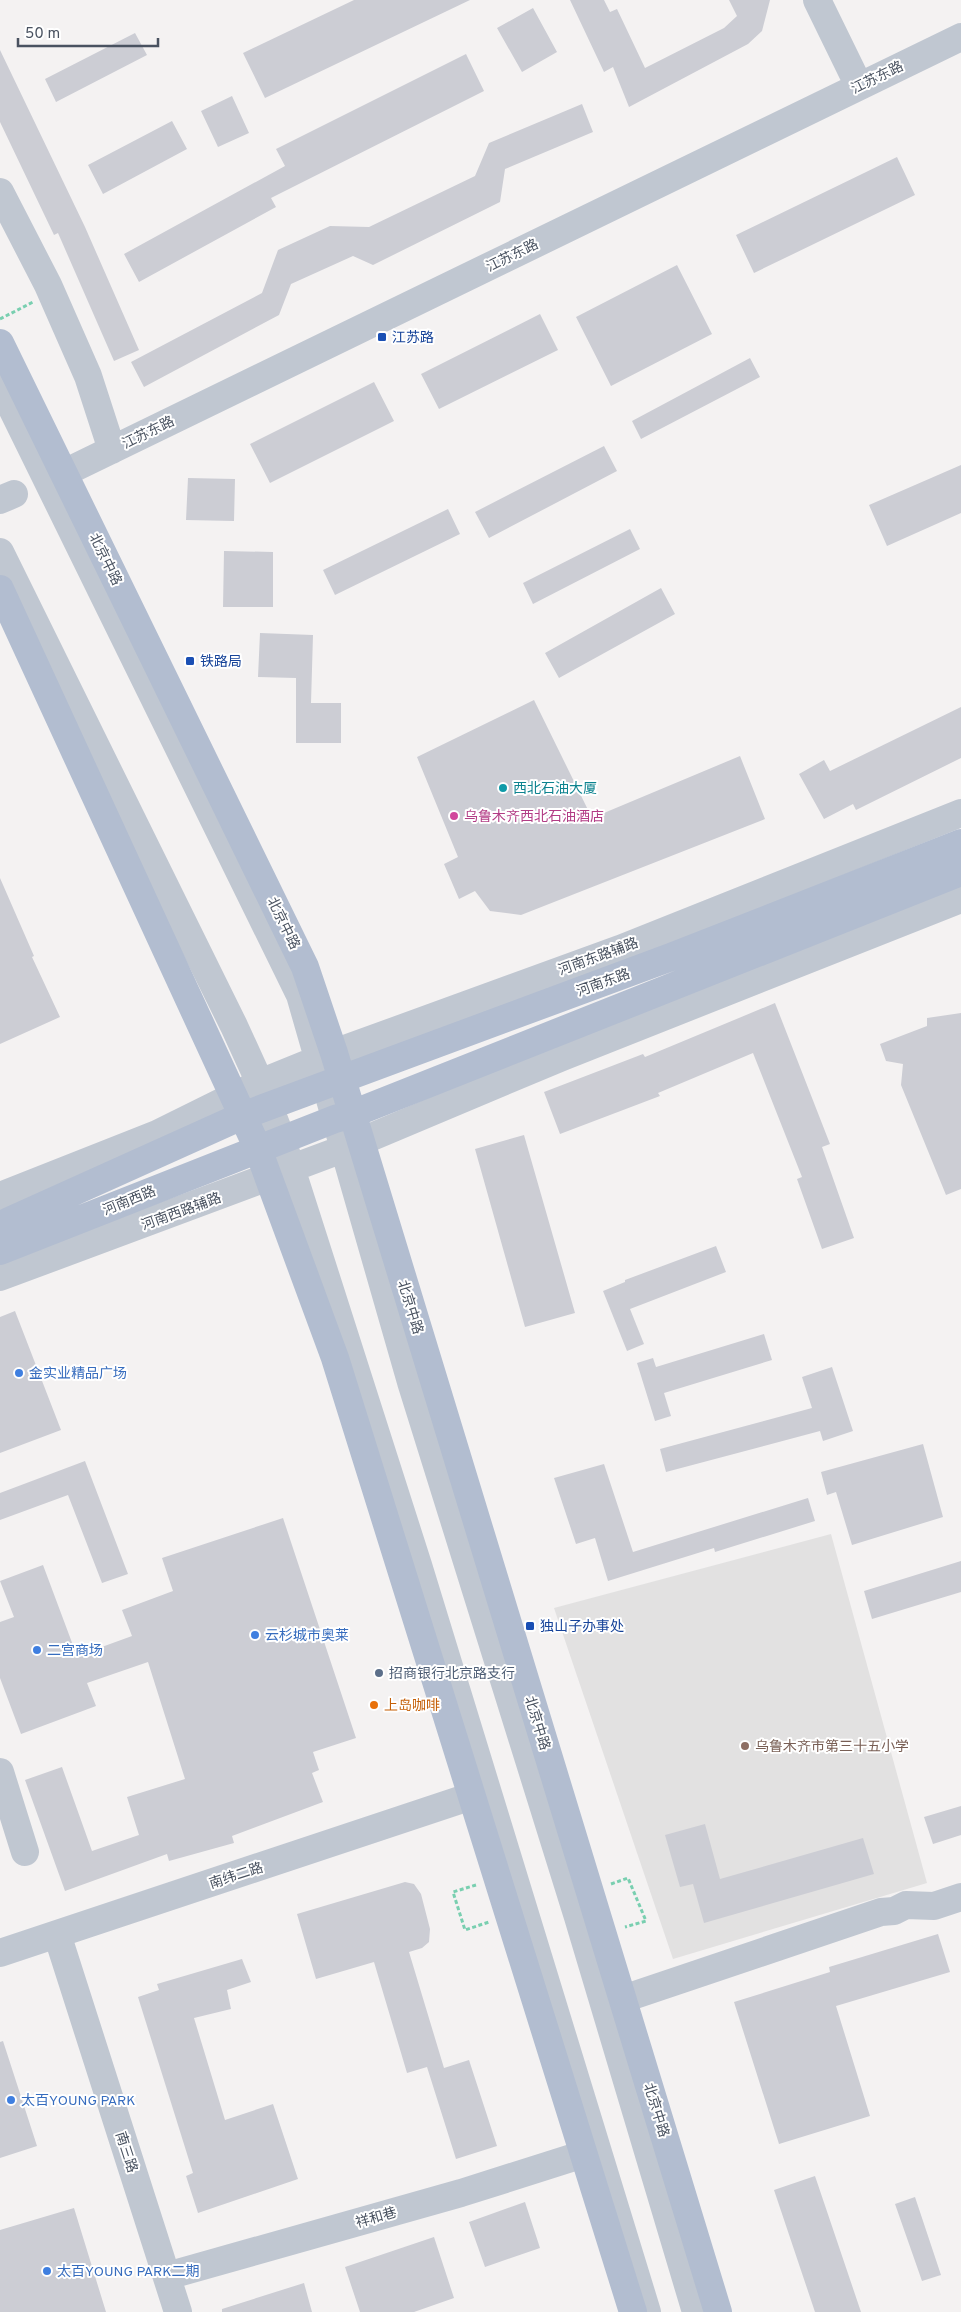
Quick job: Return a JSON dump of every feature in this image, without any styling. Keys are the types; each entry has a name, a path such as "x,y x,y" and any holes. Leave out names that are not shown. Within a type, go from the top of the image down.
{"main road":[{"name":"北京中路","path":"0,343 305,967 330,1069 352,1146 623,1999 718,2312"},
{"path":"0,589 238,1107 270,1145 633,2312"},
{"name":"河南东路","path":"264,1095 330,1069 671,957 961,843"},
{"path":"270,1145 961,872"},
{"name":"河南西路","path":"0,1225 238,1107"},
{"name":"河南西路","path":"0,1251 270,1145"}],"street":[{"path":"817,0 859,86"},
{"name":"江苏东路","path":"64,473 961,37"},
{"path":"0,192 48,285 88,376 112,450"},
{"path":"0,384 300,995 330,1069"},
{"path":"0,552 234,1026 264,1095 270,1145"},
{"name":"河南东路辅路","path":"330,1069 620,948 961,814"},
{"path":"696,2312 578,1917 411,1382 352,1146 562,1057 961,899"},
{"path":"0,1196 157,1134 238,1107 264,1095"},
{"name":"河南西路辅路","path":"0,1277 352,1146"},
{"path":"280,1174 420,1574 647,2312"},
{"path":"0,1772 26,1852"},
{"name":"南纬二路","path":"0,1953 472,1796"},
{"path":"623,1999 881,1912 894,1911 906,1905 934,1906 961,1897"},
{"name":"南三路","path":"57,1934 178,2312"},
{"name":"祥和巷","path":"167,2276 461,2193 584,2154"}],"path":[{"path":"0,318 37,300"},
{"path":"628,1878 646,1921"},
{"path":"452,1892 465,1930"}],"shaded area":[{"name":"乌鲁木齐市第三十五小学","path":"831,1534 927,1883 673,1959 554,1608"}],"building":[{"path":"354,0 470,0 265,98 243,53"},
{"path":"570,0 604,0 610,12 617,9 645,68 724,28 737,16 729,0 770,0 762,31 748,44 629,107 613,67 604,72"},
{"path":"533,8 557,52 522,72 497,28"},
{"path":"135,33 147,55 56,102 45,79"},
{"path":"0,50 85,227 139,350 114,361 58,233 54,235 0,122"},
{"path":"466,54 484,91 271,198 276,207 139,282 124,254 285,166 276,149"},
{"path":"232,96 249,133 218,147 201,111"},
{"path":"582,104 593,132 505,169 500,202 373,265 353,256 291,284 279,315 144,387 131,362 262,293 278,250 330,226 369,227 475,176 489,143"},
{"path":"172,121 187,149 103,194 88,165"},
{"path":"897,157 915,195 754,273 736,235"},
{"path":"677,265 712,334 611,386 576,317"},
{"path":"540,314 558,350 439,409 421,374"},
{"path":"750,358 760,377 641,439 632,421"},
{"path":"374,382 394,421 270,483 250,444"},
{"path":"604,446 617,471 489,538 475,512"},
{"path":"961,465 961,513 887,546 869,505"},
{"path":"188,478 235,479 234,521 186,520"},
{"path":"448,509 460,534 335,595 323,570"},
{"path":"630,529 640,549 533,604 523,583"},
{"path":"224,551 273,552 273,607 223,607"},
{"path":"661,588 675,614 559,678 545,653"},
{"path":"260,633 313,635 311,703 341,703 341,743 296,743 296,678 258,677"},
{"name":"西北石油大厦","path":"534,700 592,818 740,756 765,819 521,915 490,911 475,891 459,899 444,864 458,857 417,757"},
{"path":"961,707 961,758 856,810 853,804 824,819 799,774 824,760 830,771"},
{"path":"0,878 34,956 32,957 60,1017 0,1044"},
{"path":"775,1003 830,1144 822,1147 854,1238 822,1249 797,1179 802,1177 753,1053 658,1093 660,1096 560,1134 544,1092 643,1054 645,1057"},
{"path":"961,1013 961,1189 946,1195 901,1085 903,1064 886,1061 880,1044 927,1026 927,1018"},
{"path":"524,1135 575,1313 525,1327 475,1149"},
{"path":"716,1246 726,1272 630,1309 644,1344 627,1351 603,1291 625,1282 625,1280"},
{"name":"金实业精品广场","path":"15,1311 61,1430 0,1453 0,1317"},
{"path":"764,1334 772,1360 664,1393 671,1416 655,1421 637,1363 653,1358 656,1367"},
{"path":"832,1367 853,1431 823,1441 820,1431 666,1472 660,1449 812,1408 802,1377"},
{"path":"923,1444 943,1517 852,1545 836,1492 827,1495 821,1472"},
{"path":"85,1461 128,1574 102,1583 68,1495 0,1520 0,1493"},
{"path":"604,1464 633,1552 808,1498 815,1521 715,1552 714,1548 608,1581 595,1538 576,1544 554,1478"},
{"path":"283,1518 356,1738 313,1752 319,1770 312,1773 323,1802 232,1836 234,1843 169,1861 167,1854 65,1891 25,1780 62,1767 92,1851 139,1835 127,1797 185,1779 148,1662 87,1683 96,1706 21,1734 0,1678 0,1622 14,1617 0,1581 43,1565 77,1656 132,1636 122,1610 173,1591 162,1558"},
{"path":"961,1561 961,1592 872,1619 864,1591"},
{"path":"961,1806 961,1835 933,1844 924,1817"},
{"path":"705,1824 720,1879 863,1838 874,1874 704,1923 693,1884 680,1887 665,1835"},
{"path":"405,1882 414,1884 421,1894 430,1929 429,1942 422,1948 409,1952 444,2068 469,2060 497,2146 456,2159 427,2067 407,2073 374,1962 316,1979 297,1914"},
{"path":"938,1934 950,1972 836,2006 870,2116 779,2144 734,2002 830,1972 829,1967"},
{"path":"242,1959 251,1982 227,1990 231,2009 194,2018 225,2120 273,2104 298,2179 198,2213 186,2176 193,2173 138,1997 159,1990 157,1984"},
{"name":"太百YOUNG PARK","path":"3,2041 37,2146 0,2158 0,2042"},
{"path":"815,2176 861,2312 815,2312 774,2190"},
{"path":"915,2197 941,2275 922,2281 895,2204"},
{"path":"525,2202 540,2248 485,2267 469,2222"},
{"name":"太百YOUNG PARK二期","path":"74,2208 106,2312 0,2312 0,2230"},
{"path":"434,2237 454,2298 414,2312 360,2312 345,2267"},
{"path":"304,2283 312,2312 222,2312 222,2309"}],"place":[{"name":"江苏路","path":"382,337"},
{"name":"铁路局","path":"190,661"},
{"name":"西北石油大厦","path":"503,788"},
{"name":"乌鲁木齐西北石油酒店","path":"454,816"},
{"name":"金实业精品广场","path":"19,1373"},
{"name":"独山子办事处","path":"530,1626"},
{"name":"云杉·城市奥莱","path":"255,1635"},
{"name":"二宫商场","path":"37,1650"},
{"name":"招商银行北京路支行","path":"379,1673"},
{"name":"上岛咖啡","path":"374,1705"},
{"name":"乌鲁木齐市第三十五小学","path":"745,1746"},
{"name":"太百YOUNG PARK","path":"11,2100"},
{"name":"太百YOUNG PARK二期","path":"47,2271"}]}
